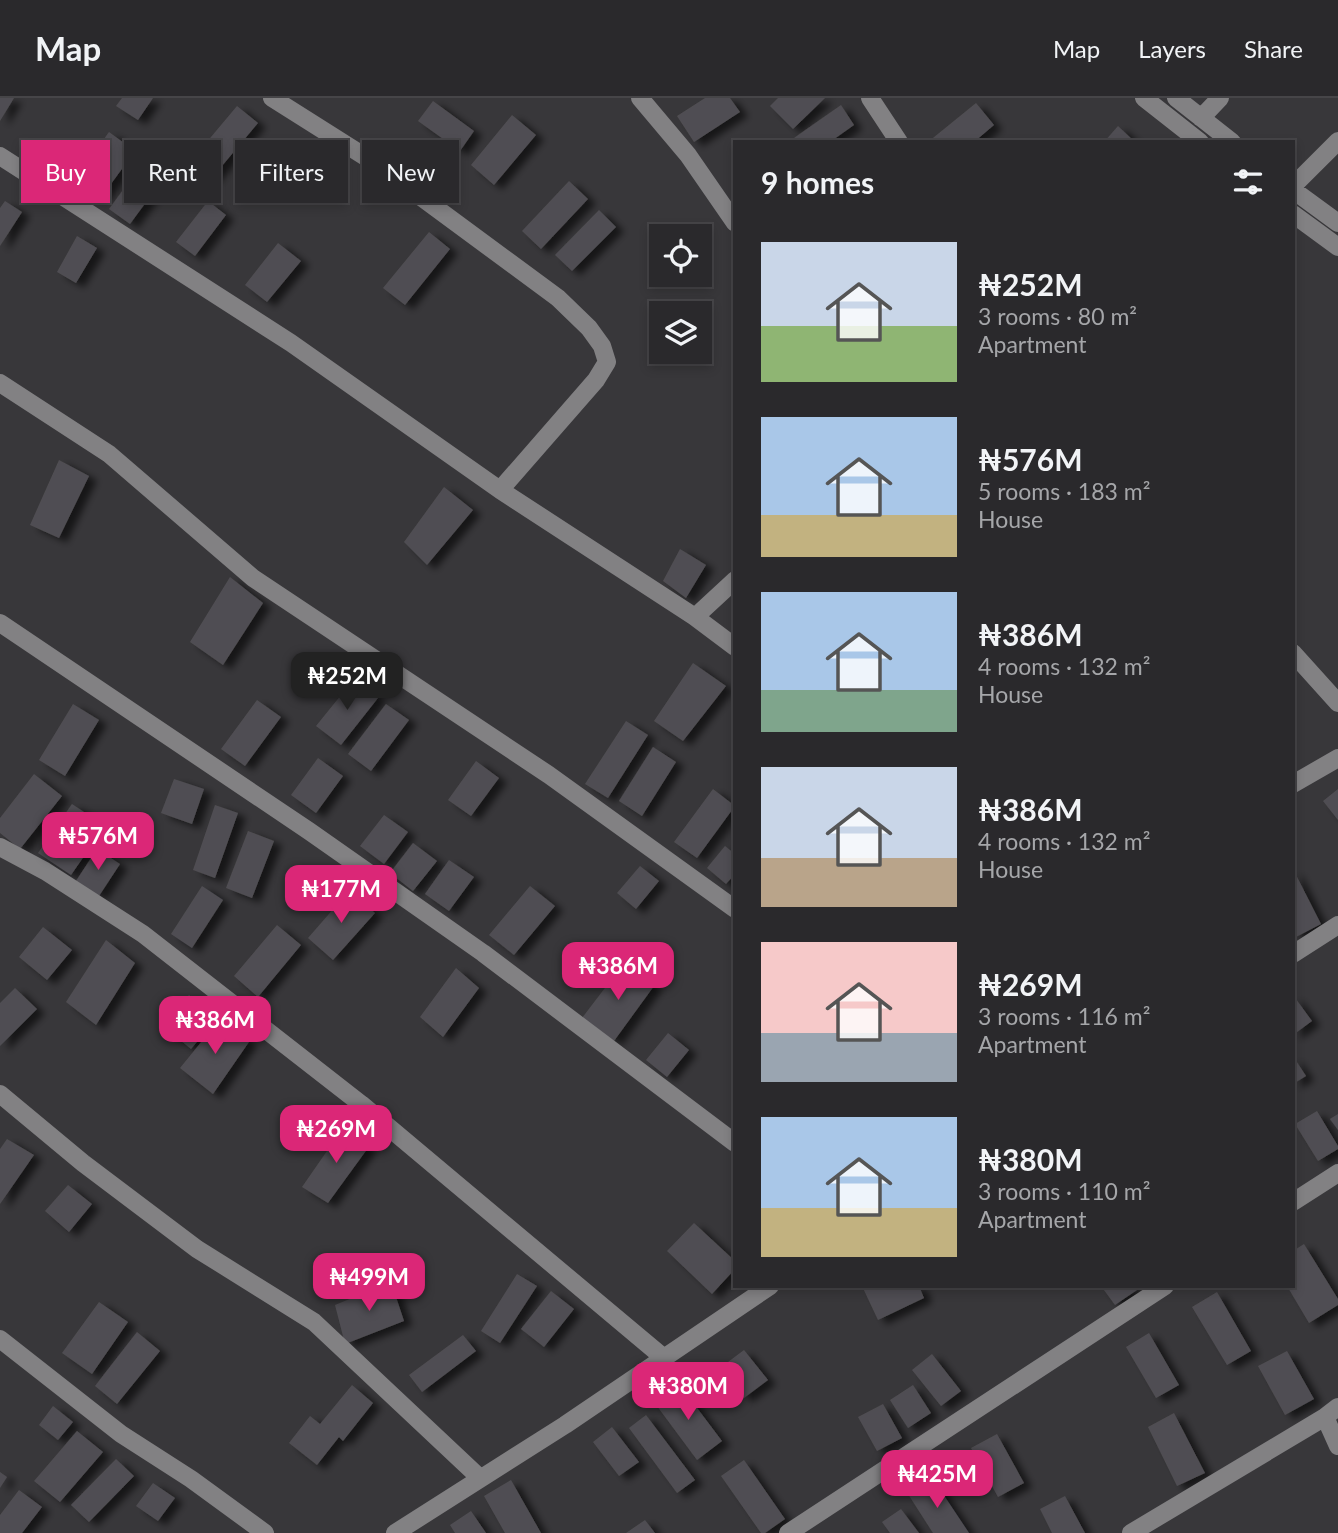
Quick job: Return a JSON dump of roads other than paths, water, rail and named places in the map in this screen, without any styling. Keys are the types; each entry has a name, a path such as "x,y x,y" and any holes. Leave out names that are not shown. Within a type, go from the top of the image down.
{"street":[{"path":"272,98 375,163 558,298 589,328 602,345 607,362 596,380 500,490"},
{"path":"640,98 688,155 733,220"},
{"path":"870,98 898,140"},
{"path":"1144,98 1197,140"},
{"path":"1175,98 1229,140"},
{"path":"1201,118 1220,98"},
{"path":"1295,186 1338,142"},
{"path":"0,156 291,343 500,490 695,617 733,646"},
{"path":"1295,190 1338,223"},
{"path":"1295,215 1338,247"},
{"path":"0,383 109,454 253,578 549,775 733,908"},
{"path":"695,617 733,582"},
{"path":"0,623 309,831 472,945 733,1141"},
{"path":"1295,655 1338,703"},
{"path":"1295,783 1338,758"},
{"path":"0,847 45,871 143,934 361,1104 664,1357"},
{"path":"1295,953 1338,925"},
{"path":"0,1094 83,1163 197,1249 314,1322 480,1478"},
{"path":"1295,1201 1338,1173"},
{"path":"395,1533 565,1425 766,1288"},
{"path":"788,1533 1162,1288"},
{"path":"0,1339 121,1434 191,1479 265,1533"},
{"path":"1131,1533 1153,1526 1332,1412 1338,1446"}]}
